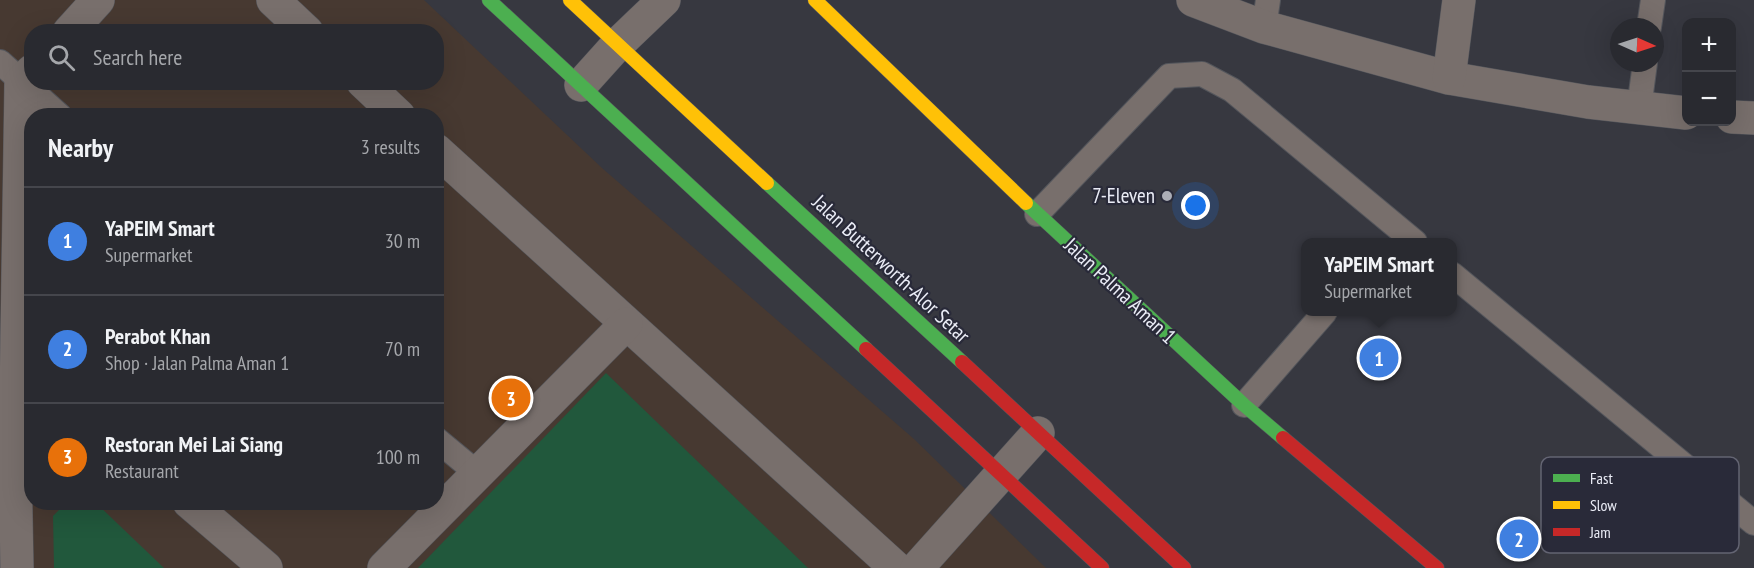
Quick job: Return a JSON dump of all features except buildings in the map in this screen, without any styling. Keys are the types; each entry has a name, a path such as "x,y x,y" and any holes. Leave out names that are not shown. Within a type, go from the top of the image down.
{"main road":[{"path":"489,0 1102,568"},
{"name":"Jalan Butterworth-Alor Setar","path":"570,0 1184,568"},
{"name":"Jalan Palma Aman 1","path":"815,0 1037,214 1244,405 1437,568"}],"street":[{"path":"76,24 98,0"},
{"path":"273,0 298,24"},
{"path":"581,85 617,45 664,0"},
{"path":"1193,0 1266,14 1449,78 1588,102 1682,113"},
{"path":"1449,78 1459,0"},
{"path":"17,568 8,517 23,464 18,72"},
{"path":"371,90 391,108"},
{"path":"1736,117 1754,118"},
{"path":"444,157 896,568"},
{"path":"444,507 627,324"},
{"path":"917,568 1038,433"},
{"path":"198,510 266,568"},
{"path":"384,568 441,510"}],"lane":[{"path":"1650,18 1653,0"},
{"path":"1639,108 1644,72"},
{"path":"1037,214 1169,76 1202,74 1232,90 1399,238"},
{"path":"35,90 52,108"},
{"path":"1457,278 1674,457"},
{"path":"1244,405 1322,316"},
{"path":"444,446 477,473"},
{"path":"1739,511 1754,523"}],"shaded area":[{"path":"0,0 424,0 602,168 914,439 1046,568 0,568"}],"green space":[{"path":"606,373 808,568 418,568"},
{"path":"59,510 103,510 164,568 54,568 53,516"}],"traffic: fast":[{"path":"489,0 866,349"},
{"path":"767,183 962,362"},
{"path":"1026,203 1244,405 1283,438"}],"traffic: slow":[{"path":"570,0 767,183"},
{"path":"815,0 1026,203"}],"traffic: jam":[{"path":"866,349 1102,568"},
{"path":"962,362 1184,568"},
{"path":"1283,438 1437,568"}],"place":[{"name":"7-Eleven","path":"1167,196"},
{"name":"YaPEIM Smart","path":"1379,358"},
{"name":"Restoran Mei Lai Siang","path":"511,398"},
{"name":"Perabot Khan","path":"1519,539"}]}
